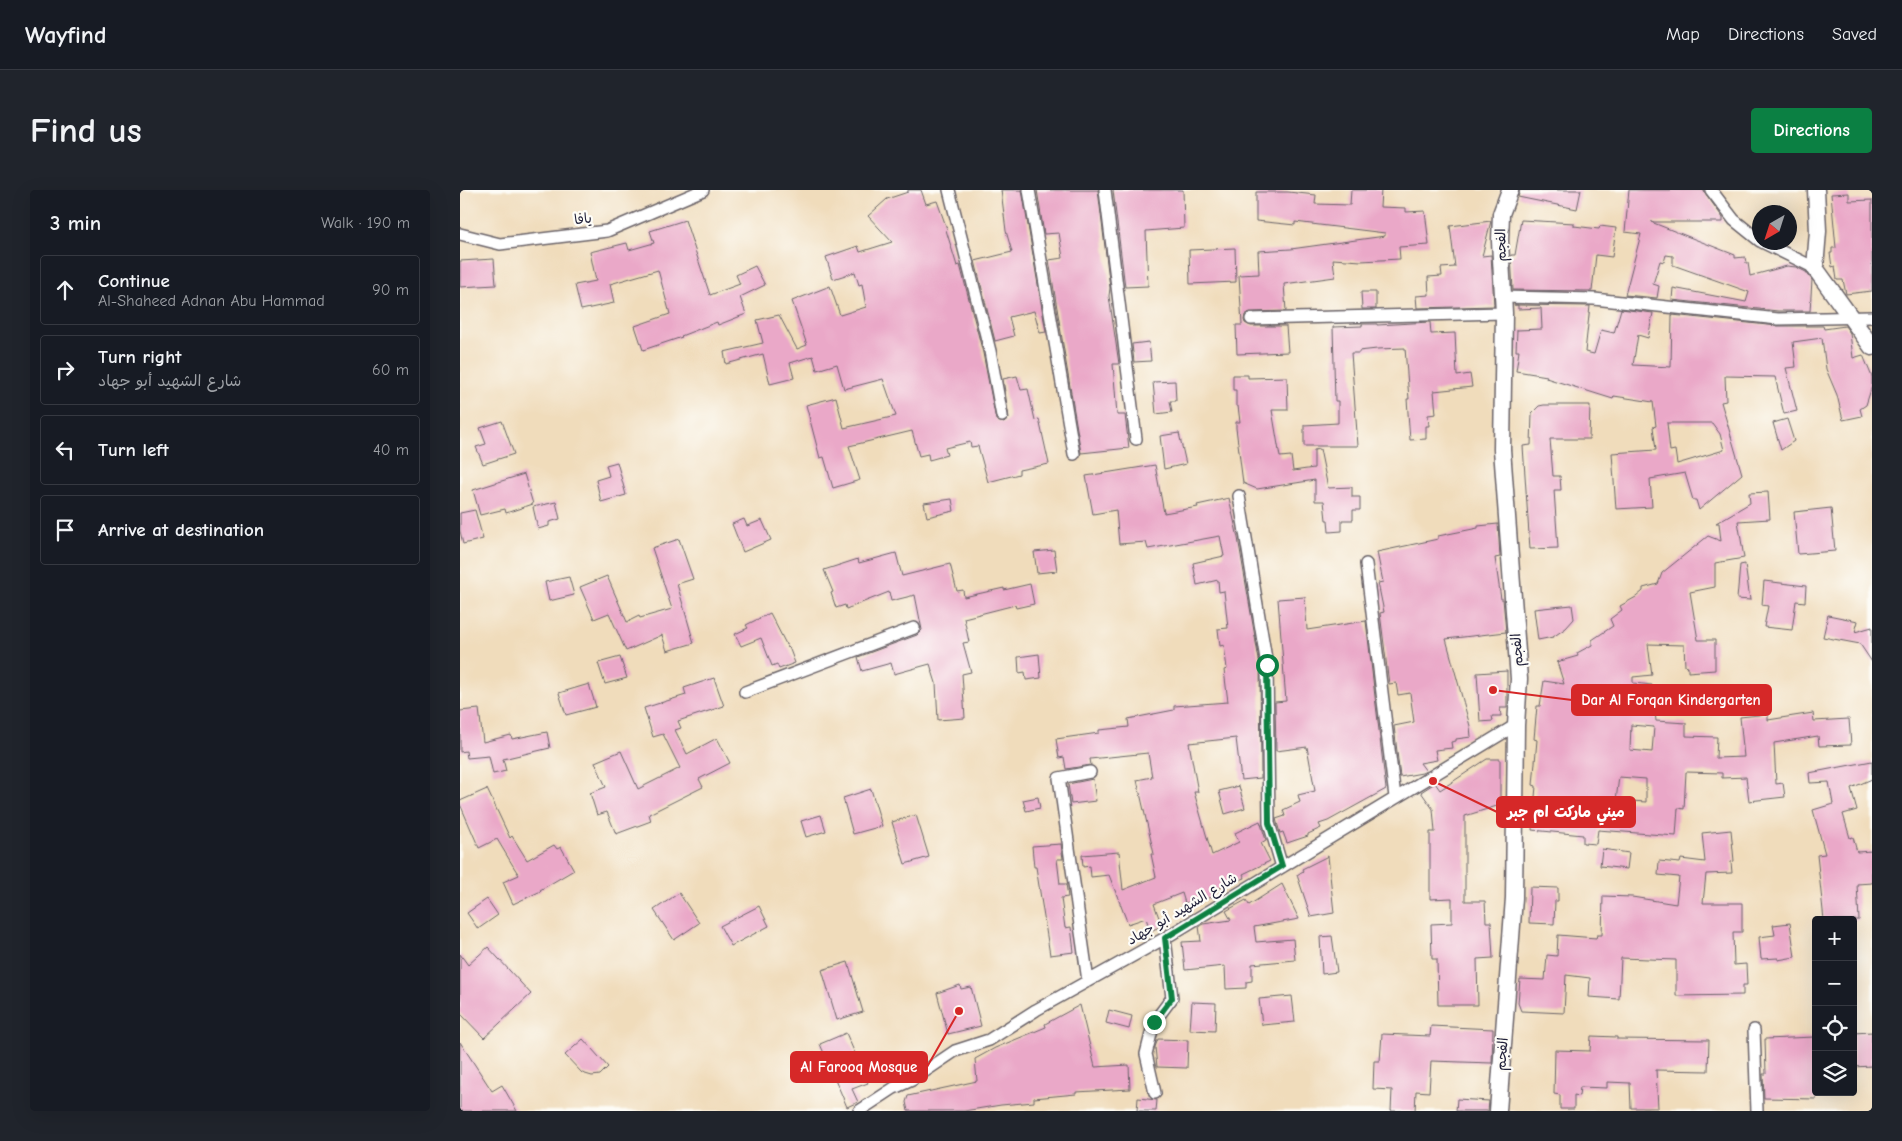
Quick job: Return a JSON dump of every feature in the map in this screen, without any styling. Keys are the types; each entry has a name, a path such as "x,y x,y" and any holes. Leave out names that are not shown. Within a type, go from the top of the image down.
{"main road":[{"name":"الفجم","path":"1498,1111 1514,898 1516,725 1519,680 1502,449 1504,314 1501,214 1510,190"},
{"path":"1816,190 1818,231 1815,268 1872,347"}],"street":[{"name":"يافا","path":"460,234 500,244 607,231 703,190"},
{"path":"949,190 990,351 1002,416"},
{"path":"1029,190 1074,454"},
{"path":"1105,190 1136,439"},
{"path":"1711,190 1734,220 1752,235"},
{"path":"1778,250 1815,268"},
{"path":"1502,297 1594,299 1778,319 1872,317"},
{"path":"1251,319 1504,314"},
{"path":"1239,496 1267,665 1269,823 1282,866"},
{"path":"1366,564 1395,797"},
{"path":"745,692 914,628"},
{"name":"شارع الشهيد أبو جهاد","path":"859,1111 894,1088 912,1080 955,1051 989,1040 1165,938 1516,725"},
{"path":"1088,981 1059,778 1090,772"},
{"path":"1155,1093 1146,1054 1154,1022 1172,998 1165,938"},
{"path":"1754,1030 1757,1111"}],"building":[{"path":"908,190 921,190 926,204 937,201 957,266 960,265 983,353 996,420 1004,423 1009,418 1003,379 1017,376 1021,390 1028,389 1035,420 1039,419 1049,464 1019,470 1019,474 988,482 978,446 971,447 970,442 945,448 947,455 929,460 928,454 919,456 912,431 849,446 860,480 833,488 824,457 820,458 806,405 836,397 844,428 896,416 883,379 844,389 837,364 817,370 813,356 790,363 794,378 770,384 763,354 726,364 724,352 763,343 757,320 779,315 797,349 807,345 792,301 830,286 840,315 866,307 862,284 859,285 855,272 833,279 826,257 858,246 860,252 892,242 868,216 887,199 908,192"},
{"path":"1001,190 1022,190 1046,332 1040,333 1034,311 1009,317 1014,336 995,341 975,261 1012,252 1006,231"},
{"path":"1037,190 1098,190 1110,288 1109,296 1119,364 1113,364 1117,415 1125,415 1129,448 1081,453 1049,260 1063,258 1059,233 1044,234"},
{"path":"1113,190 1183,190 1184,228 1146,231 1148,286 1125,287"},
{"path":"1351,190 1381,190 1380,207 1406,208 1406,212 1425,211 1429,245 1399,247 1400,259 1361,261 1333,259 1335,277 1284,284 1286,311 1250,312 1245,315 1244,320 1245,323 1251,326 1286,326 1288,352 1237,354 1236,325 1242,325 1239,275 1259,274 1258,251 1291,249 1385,236 1385,233 1295,222 1295,225 1256,221 1256,192 1288,192 1316,195 1315,204 1350,205"},
{"path":"1520,190 1581,190 1577,209 1518,197"},
{"path":"1629,190 1703,190 1723,218 1723,222 1651,222 1735,255 1735,258 1745,257 1750,276 1787,266 1796,267 1806,272 1812,280 1810,311 1778,311 1672,300 1673,288 1746,302 1749,292 1673,265 1673,256 1666,255 1664,262 1660,261 1653,284 1659,286 1657,298 1625,295 1641,234 1625,232"},
{"path":"1849,193 1849,201 1872,200 1872,291 1846,294 1843,280 1837,280 1835,266 1832,267 1830,253 1832,253 1832,248 1836,248 1831,194"},
{"path":"685,220 710,295 740,284 736,275 755,266 765,285 740,297 746,314 718,325 717,322 682,337 643,350 635,326 670,314 658,270 610,284 614,303 581,310 575,285 596,281 590,252 627,243 629,250 654,243 650,231"},
{"path":"1521,220 1574,223 1574,226 1599,229 1600,226 1616,228 1612,257 1596,255 1592,291 1513,290 1511,255 1515,255"},
{"path":"1491,221 1482,256 1491,255 1494,306 1417,308 1416,296 1429,295 1428,277 1442,276 1441,268 1455,267 1450,226"},
{"path":"1235,248 1236,282 1190,284 1189,250"},
{"path":"494,259 496,285 460,287 460,261"},
{"path":"1361,292 1376,292 1376,309 1362,309"},
{"path":"1518,305 1590,306 1585,352 1594,354 1601,330 1614,333 1621,309 1653,313 1648,338 1638,335 1633,365 1671,367 1672,315 1777,326 1823,326 1824,329 1845,326 1850,333 1853,358 1863,355 1872,377 1872,386 1866,405 1860,409 1862,416 1843,420 1837,395 1826,369 1822,338 1793,342 1796,367 1786,368 1797,411 1784,414 1775,377 1725,376 1726,401 1721,402 1742,474 1699,510 1696,500 1693,500 1685,473 1650,479 1652,507 1616,509 1612,453 1656,450 1653,427 1656,426 1653,402 1614,396 1613,399 1546,378 1547,376 1516,371 1519,351 1516,351 1517,330 1542,329 1541,308 1518,309","holes":["1667,423 1712,423 1720,434 1724,450 1677,464 1675,450 1670,451"]},
{"path":"1430,322 1431,334 1455,333 1457,376 1470,374 1472,387 1434,391 1436,414 1428,415 1429,426 1426,426 1426,439 1410,440 1405,348 1377,349 1351,353 1358,446 1304,446 1304,425 1338,423 1338,401 1335,401 1333,327 1362,326 1362,324"},
{"path":"1149,342 1151,361 1134,362 1132,344"},
{"path":"1233,375 1248,375 1248,378 1287,377 1288,410 1272,410 1280,457 1291,456 1293,471 1314,468 1314,450 1320,449 1328,488 1352,487 1352,497 1360,497 1360,510 1353,510 1353,520 1342,520 1342,531 1329,532 1324,501 1315,501 1315,480 1257,489 1243,483 1236,428 1236,422 1240,422 1238,406 1236,406 1236,390 1233,390"},
{"path":"1175,381 1176,401 1170,401 1172,412 1156,414 1153,382"},
{"path":"1590,405 1589,439 1550,439 1553,476 1560,476 1561,490 1554,490 1558,548 1530,549 1523,446 1531,445 1532,413 1539,406"},
{"path":"1787,419 1794,441 1781,450 1773,423"},
{"path":"502,421 514,454 483,464 476,447 486,444 480,428"},
{"path":"1179,433 1186,464 1164,469 1160,436"},
{"path":"617,462 626,495 601,502 596,480 609,476 606,465"},
{"path":"1155,465 1164,513 1198,507 1197,505 1229,498 1238,538 1260,666 1261,778 1241,780 1236,738 1189,743 1198,792 1194,792 1212,855 1239,842 1235,833 1260,821 1266,840 1261,843 1270,861 1243,874 1245,878 1212,891 1213,897 1185,903 1182,893 1154,904 1162,926 1150,931 1146,918 1128,924 1109,875 1091,877 1090,866 1083,867 1082,855 1119,852 1123,890 1156,877 1151,854 1154,854 1137,780 1152,777 1148,753 1090,759 1091,765 1066,769 1064,757 1059,758 1056,739 1099,733 1099,730 1129,727 1128,719 1174,710 1174,706 1228,702 1224,670 1227,669 1224,645 1220,646 1218,629 1228,628 1224,591 1219,592 1218,580 1197,585 1193,563 1224,556 1220,536 1148,549 1146,542 1119,544 1116,510 1093,514 1086,476"},
{"path":"524,474 533,504 506,513 505,509 480,515 473,490"},
{"path":"1768,492 1770,519 1738,521 1744,558 1715,563 1715,587 1690,592 1698,640 1715,640 1715,670 1688,672 1688,667 1685,666 1684,645 1648,644 1652,675 1633,677 1633,683 1652,685 1656,721 1686,723 1686,736 1717,737 1716,758 1744,757 1740,717 1768,714 1768,720 1813,713 1814,721 1849,719 1851,745 1819,746 1818,736 1774,743 1776,784 1783,783 1785,797 1749,801 1746,777 1722,778 1722,773 1686,772 1684,809 1678,808 1676,836 1598,830 1596,844 1583,843 1583,835 1532,830 1536,786 1533,785 1537,740 1534,739 1537,706 1540,706 1544,681 1564,684 1557,662 1578,656 1577,653 1592,645 1592,640 1613,626 1610,619 1622,610 1620,606 1636,597 1643,591 1643,588 1658,584 1662,573 1708,536 1721,541 1719,523 1716,523 1750,503 1749,493","holes":["1631,725 1654,727 1652,752 1630,750","1619,777 1646,779 1646,802 1616,800"]},
{"path":"952,499 954,511 927,517 924,503"},
{"path":"556,502 560,519 549,522 549,526 538,529 533,507"},
{"path":"1831,508 1835,551 1798,554 1794,512"},
{"path":"475,510 483,539 463,544 460,531 460,513"},
{"path":"744,519 747,526 762,520 771,540 743,552 732,524"},
{"path":"1498,524 1500,557 1495,558 1501,599 1503,599 1506,632 1446,639 1470,726 1471,737 1456,739 1456,741 1451,742 1452,748 1435,750 1437,760 1420,763 1426,771 1400,777 1394,726 1414,722 1410,693 1398,695 1396,683 1389,684 1380,613 1384,612 1378,583 1383,582 1377,552 1438,539 1438,536 1478,528 1478,526"},
{"path":"679,539 693,579 677,584 694,643 667,651 662,635 626,651 609,613 594,619 580,587 607,576 627,622 639,616 640,618 672,609 652,548"},
{"path":"1054,550 1057,571 1037,573 1034,552"},
{"path":"896,553 902,576 950,564 957,591 963,590 964,597 1030,584 1034,604 1016,608 1015,605 964,618 969,642 963,643 971,672 962,674 965,718 938,720 936,683 930,664 894,674 891,663 862,671 858,657 917,635 922,630 915,595 891,601 889,592 846,609 845,605 836,608 831,593 833,592 824,570 858,559 859,563"},
{"path":"1745,564 1750,600 1737,599 1740,565"},
{"path":"569,577 574,595 549,601 545,582"},
{"path":"1764,581 1806,586 1805,602 1796,601 1792,630 1764,627 1768,606 1762,605"},
{"path":"1305,597 1307,630 1366,621 1386,789 1328,821 1319,824 1321,828 1308,834 1308,836 1287,843 1283,832 1280,833 1276,819 1285,816 1283,810 1300,802 1298,795 1315,791 1307,747 1276,751 1275,702 1286,701 1278,599"},
{"path":"1572,605 1574,619 1566,628 1553,637 1538,640 1534,609"},
{"path":"770,613 789,647 795,663 779,669 777,664 772,666 761,638 741,646 735,634 748,628 746,625"},
{"path":"1828,615 1858,621 1855,632 1872,627 1872,662 1860,644 1823,637"},
{"path":"1039,654 1041,678 1026,680 1025,672 1019,673 1018,657"},
{"path":"620,657 627,678 605,684 598,663"},
{"path":"1507,671 1507,708 1500,708 1501,716 1492,716 1493,721 1480,722 1477,673"},
{"path":"714,678 724,706 678,721 681,728 675,730 687,754 717,738 730,763 699,779 703,787 649,814 651,821 616,834 607,812 597,815 590,793 606,787 595,762 621,751 638,789 680,768 663,734 653,737 644,708 686,695 684,688"},
{"path":"589,684 596,707 566,715 559,693"},
{"path":"479,709 483,742 511,735 512,739 547,732 550,748 503,759 506,771 493,774 489,756 467,758 466,751 460,752 460,711"},
{"path":"1487,759 1500,759 1500,805 1465,816 1465,901 1485,901 1486,922 1491,922 1493,958 1477,959 1478,1005 1438,1005 1437,959 1432,959 1431,924 1452,923 1452,898 1430,899 1430,832 1435,832 1433,809 1421,792 1435,783 1440,790"},
{"path":"1872,761 1872,779 1851,788 1857,810 1843,814 1850,838 1853,837 1857,852 1872,851 1872,883 1857,884 1859,920 1857,920 1857,916 1824,916 1817,855 1825,854 1813,810 1833,804 1829,782 1810,783 1809,773"},
{"path":"1093,779 1096,801 1071,804 1068,784"},
{"path":"1239,786 1245,808 1225,814 1219,791"},
{"path":"487,789 510,838 512,836 527,860 554,845 557,849 561,847 574,870 541,891 513,904 503,882 519,875 497,839 479,848 460,804 460,801"},
{"path":"871,789 882,826 853,834 843,798"},
{"path":"1038,797 1040,808 1026,811 1023,800"},
{"path":"821,815 826,831 806,837 801,821"},
{"path":"916,815 929,857 905,864 892,822"},
{"path":"1731,830 1734,861 1731,862 1732,873 1706,874 1703,903 1742,903 1742,932 1733,932 1734,965 1746,964 1747,985 1743,985 1743,995 1676,996 1676,960 1621,958 1619,999 1589,997 1590,978 1566,975 1564,1013 1521,1011 1518,1003 1520,979 1545,980 1547,955 1557,956 1558,935 1596,938 1597,935 1602,935 1603,896 1632,897 1676,904 1679,877 1658,875 1659,861 1680,863 1681,859 1705,862 1702,833"},
{"path":"1061,844 1063,859 1057,859 1060,884 1066,884 1068,897 1061,898 1065,928 1071,927 1074,952 1050,955 1032,846"},
{"path":"1602,849 1629,853 1627,869 1600,866"},
{"path":"1328,856 1334,913 1311,917 1297,875 1303,871 1302,869"},
{"path":"1282,884 1299,919 1254,927 1256,942 1293,939 1295,960 1252,964 1252,981 1246,982 1246,988 1226,989 1225,966 1185,970 1182,942 1201,941 1199,926 1231,920 1226,911 1246,900 1249,905"},
{"path":"1530,887 1558,888 1558,901 1555,901 1554,924 1529,923"},
{"path":"679,893 699,923 674,940 654,910"},
{"path":"487,899 498,915 478,929 467,913"},
{"path":"759,906 769,926 731,946 720,926"},
{"path":"1790,923 1795,957 1778,960 1778,958 1761,959 1759,937 1775,935 1773,925"},
{"path":"1332,936 1337,972 1322,974 1320,937"},
{"path":"488,947 531,994 484,1038 460,1013 460,954 468,965"},
{"path":"848,962 863,1012 837,1020 822,970"},
{"path":"960,985 961,989 971,987 981,1026 948,1034 937,993"},
{"path":"1292,996 1295,1022 1262,1025 1259,999"},
{"path":"1192,1002 1216,1003 1215,1031 1190,1030"},
{"path":"1080,1005 1095,1067 1129,1065 1130,1089 1076,1092 1076,1094 1034,1098 1034,1102 964,1111 908,1111 906,1102 908,1096 977,1081 975,1059 995,1048 1046,1027 1045,1024"},
{"path":"1109,1010 1132,1016 1129,1029 1106,1023"},
{"path":"1431,1026 1493,1029 1492,1063 1431,1061 1429,1092 1416,1091 1415,1111 1391,1111 1392,1090 1373,1089 1374,1061 1380,1061 1382,1034 1430,1036"},
{"path":"1872,1032 1872,1066 1857,1067 1857,1033"},
{"path":"846,1033 868,1083 852,1089 858,1102 847,1107 820,1044"},
{"path":"1591,1036 1617,1037 1617,1039 1709,1040 1708,1071 1656,1070 1658,1108 1631,1108 1630,1083 1607,1082 1607,1088 1580,1087 1579,1096 1574,1095 1574,1109 1560,1109 1560,1095 1554,1094 1555,1050 1590,1051"},
{"path":"1812,1037 1812,1096 1816,1096 1816,1099 1764,1098 1763,1074 1766,1074 1765,1039"},
{"path":"583,1039 608,1067 600,1075 592,1076 582,1073 565,1055"},
{"path":"1158,1039 1188,1040 1187,1068 1157,1067 1155,1047"},
{"path":"460,1042 492,1091 502,1085 517,1111 460,1111"},
{"path":"1138,1098 1157,1100 1156,1111 1137,1111"},
{"path":"1457,1099 1489,1101 1488,1111 1456,1111"}],"place":[{"name":"Dar Al Forqan Kindergarten","path":"1493,690"},
{"name":"ميني ماركت ام جبر","path":"1433,781"},
{"name":"Al Farooq Mosque","path":"959,1011"}],"route":[{"path":"1154,1022 1172,998 1165,938 1282,866 1269,823 1267,665"}]}
